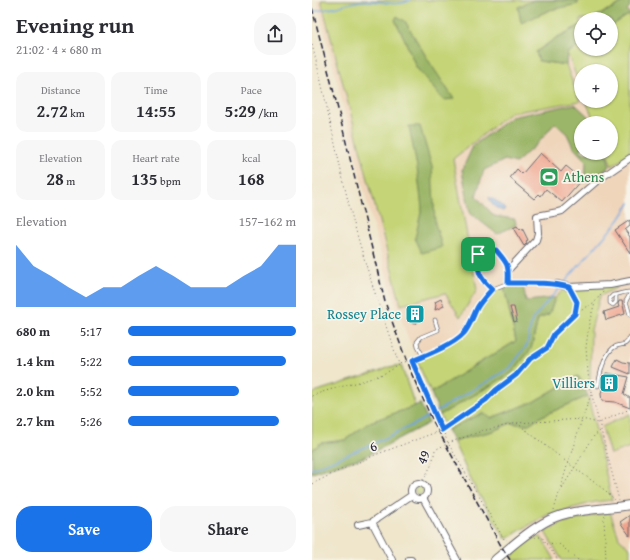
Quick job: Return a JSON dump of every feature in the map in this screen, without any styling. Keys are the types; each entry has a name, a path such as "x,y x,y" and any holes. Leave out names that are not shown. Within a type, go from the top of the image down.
{"main road":[{"path":"495,560 526,533 550,520 569,514 594,509 630,505"}],"street":[{"path":"508,269 536,240 538,233 537,216 562,211 598,180 630,158"},
{"path":"557,284 569,287 610,285 630,281"},
{"path":"416,484 421,484 426,490 426,494 423,498 416,498 412,494 411,490 416,484"},
{"path":"358,525 372,522 412,494"},
{"path":"423,498 457,560"},
{"path":"372,522 392,560"}],"lane":[{"path":"492,289 486,284 480,275 477,262 478,254 485,249 496,250 505,260 508,269 508,283"},
{"path":"435,320 438,330 421,336 417,342 423,356 457,339 464,332 478,307 492,289 508,283 557,284"},
{"path":"616,295 626,291 630,293 626,301 630,314"},
{"path":"598,386 602,368 608,355 614,347 628,342 630,337"}],"path":[{"path":"312,45 350,206 399,364"},
{"path":"610,285 601,292 595,302 589,323 586,348 591,394 621,506"},
{"path":"569,287 577,302 575,314"},
{"name":"6","path":"312,484 376,455 442,430 486,400 496,390 516,375 530,359 547,348 554,334 575,314 595,302"},
{"path":"312,396 374,377 392,369 399,364 412,361 423,356"},
{"path":"412,361 448,443 504,539 508,540"},
{"path":"552,515 591,394"},
{"path":"448,443 482,431 517,423 582,419 598,423 630,409"},
{"path":"517,423 606,491 621,506"},
{"path":"560,490 594,436 600,430"},
{"name":"49","path":"421,484 432,464 435,450 448,443"},
{"path":"606,560 604,519 608,508"},
{"path":"526,533 530,538 539,536 542,537 558,560"},
{"path":"547,543 559,544 578,560"}],"shaded area":[{"path":"317,0 630,0 630,560 512,560 508,554 532,534 524,528 505,538 474,486 440,415 417,361 418,360 406,333 388,280 374,230"}],"green space":[{"path":"321,0 627,0 605,12 574,12 574,29 556,38 536,52 539,61 566,65 574,86 574,102 510,113 453,159 477,290 460,317 445,293 401,305"},
{"path":"534,0 578,0 578,4 550,10 521,23 518,7"},
{"path":"627,0 630,0 630,7 627,10 630,14 618,22 618,12 605,12"},
{"path":"630,14 630,154 612,166 610,160 618,160 618,116 592,116 589,108 618,108 618,64 574,64 574,70 567,53 574,48 574,56 618,56 618,22"},
{"path":"397,16 405,21 454,99 443,100 416,67 395,20"},
{"path":"574,29 574,48 567,53 566,65 539,61 536,52 556,38"},
{"path":"574,104 574,108 579,108 588,116 574,116 574,148 567,134 555,123 540,141 516,163 505,160 484,170 476,196 494,216 515,219 516,225 497,234 470,213 462,170 473,146 511,117"},
{"path":"409,126 420,126 432,167 435,223 442,247 422,253 415,238 422,208 417,167"},
{"path":"585,160 608,160 610,166 585,183"},
{"path":"523,285 526,301 555,298 549,315 538,319 531,349 512,373 440,415 431,393 516,341 504,287"},
{"path":"616,286 616,288 600,296 591,330 590,392 578,376 533,402 491,418 482,413 447,430 440,415 512,373 531,349 538,319 549,315 555,298 565,288"},
{"path":"504,287 516,341 431,393 417,361 464,334 486,298 493,291"},
{"path":"401,365 415,406 370,422 345,440 321,443 312,450 312,395 317,391 381,371 389,367"},
{"path":"578,376 588,396 542,416 527,425 511,423 493,431 453,441 447,430 483,413 491,418 533,402"},
{"path":"588,396 612,500 595,502 547,515 508,538 505,538 474,486 453,441 493,431 511,423 527,425 542,416"},
{"path":"420,403 429,423 362,458 312,473 312,450 321,443 345,440 370,422"},
{"path":"630,414 630,447 610,454 602,427"},
{"path":"419,485 424,490 419,495 414,490"},
{"path":"610,512 619,538 630,548 630,560 562,560 545,532 561,523"},
{"path":"541,537 555,560 513,560 512,558 514,554 520,547 526,542"}],"water":[{"path":"489,197 500,203 505,209 503,211 492,204"}],"building":[{"name":"Athens","path":"540,153 561,172 566,166 582,179 562,202 546,189 541,196 539,194 534,199 510,178 517,169 522,174"},
{"path":"630,220 630,226 625,230 630,237 630,253 615,230"},
{"path":"517,226 520,230 522,228 528,240 524,246 513,228"},
{"path":"441,299 444,306 435,310 435,302"},
{"path":"619,301 622,301 625,314 606,320 604,312 619,307"},
{"path":"510,307 514,307 517,321 514,322"},
{"name":"Rossey Place","path":"416,309 421,312 422,317 414,324 409,321 407,317 411,311"},
{"path":"617,359 630,363 630,374 613,367"},
{"name":"Villiers","path":"606,373 629,377 624,394 630,398 630,408 615,402 602,401 601,394"},
{"path":"630,515 630,536 620,522"}],"waterway":[{"path":"312,12 358,2 371,1 394,4 411,0"},
{"path":"564,283 619,220 630,203"},
{"path":"312,469 373,444 417,423 510,368 527,345 532,320 561,286"}],"railway":[{"path":"312,8 385,302 409,368 433,421 510,560"}],"place":[{"name":"Athens","path":"549,177"},
{"name":"Rossey Place","path":"415,314"},
{"name":"Villiers","path":"609,383"}],"route":[{"path":"485,249 496,250 505,260 508,269 508,283 557,284 569,287 577,302 575,314 554,334 547,348 530,359 516,375 496,390 486,400 442,430 412,361 457,339 464,332 478,307 492,289 486,284 480,275 477,262 478,254 485,249"}]}
